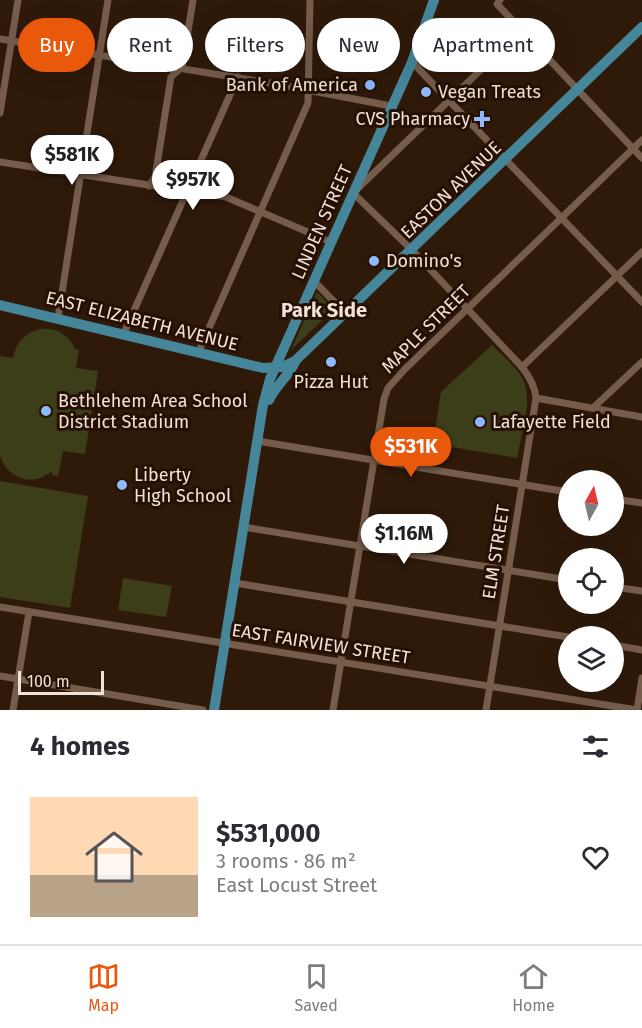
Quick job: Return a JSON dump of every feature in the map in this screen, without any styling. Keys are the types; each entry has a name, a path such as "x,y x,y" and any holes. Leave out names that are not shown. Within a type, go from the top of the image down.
{"main road":[{"name":"LINDEN STREET","path":"428,18 434,0"},
{"name":"EASTON AVENUE","path":"277,367 295,361 642,27"},
{"name":"LINDEN STREET","path":"214,710 262,405 270,379 412,62"},
{"name":"EAST ELIZABETH AVENUE","path":"0,305 263,368 277,367"},
{"path":"262,405 269,400 295,361"}],"street":[{"path":"0,113 18,0"},
{"path":"58,318 108,0"},
{"path":"190,18 193,0"},
{"path":"199,351 308,103 310,0"},
{"path":"498,2 512,18"},
{"path":"0,39 107,56"},
{"path":"555,65 642,158"},
{"path":"193,70 391,106"},
{"path":"149,186 155,177 171,77 177,72"},
{"path":"421,72 642,302"},
{"path":"479,72 353,193 412,250 522,367 533,385 536,398 642,417"},
{"path":"124,333 238,77"},
{"name":"MAPLE STREET","path":"333,710 384,399 388,388 466,309 642,140"},
{"path":"0,162 226,197 331,242"},
{"path":"522,367 642,252"},
{"path":"314,281 345,313"},
{"path":"593,408 642,362"},
{"name":"ELM STREET","path":"486,710 536,398"},
{"path":"257,441 558,490"},
{"path":"624,500 642,503"},
{"path":"243,527 558,578"},
{"path":"235,583 558,635"},
{"path":"624,588 642,591"},
{"name":"EAST FAIRVIEW STREET","path":"0,607 637,710"},
{"path":"13,710 29,612"},
{"path":"624,647 642,650"},
{"path":"0,676 203,710"},
{"path":"637,710 642,678"}],"green space":[{"path":"317,292 334,309 291,350"},
{"name":"Bethlehem Area School District Stadium","path":"39,329 56,330 69,339 75,349 79,350 76,368 98,371 85,454 63,451 58,476 52,475 52,471 45,476 30,480 15,476 0,456 0,356 13,358 22,340"},
{"name":"Lafayette Field","path":"492,345 521,376 525,385 526,416 517,458 433,444 441,392"},
{"path":"0,481 88,496 70,608 0,597"},
{"path":"123,578 172,586 166,617 118,610"}],"place":[{"name":"Bank of America","path":"370,85"},
{"name":"Vegan Treats","path":"426,92"},
{"name":"CVS Pharmacy","path":"482,119"},
{"name":"Domino's","path":"374,261"},
{"name":"Pizza Hut","path":"331,362"},
{"name":"Bethlehem Area School District Stadium","path":"46,411"},
{"name":"Lafayette Field","path":"480,422"},
{"name":"Liberty High School","path":"122,485"}],"district":[{"name":"Park Side","path":"324,310"}]}
